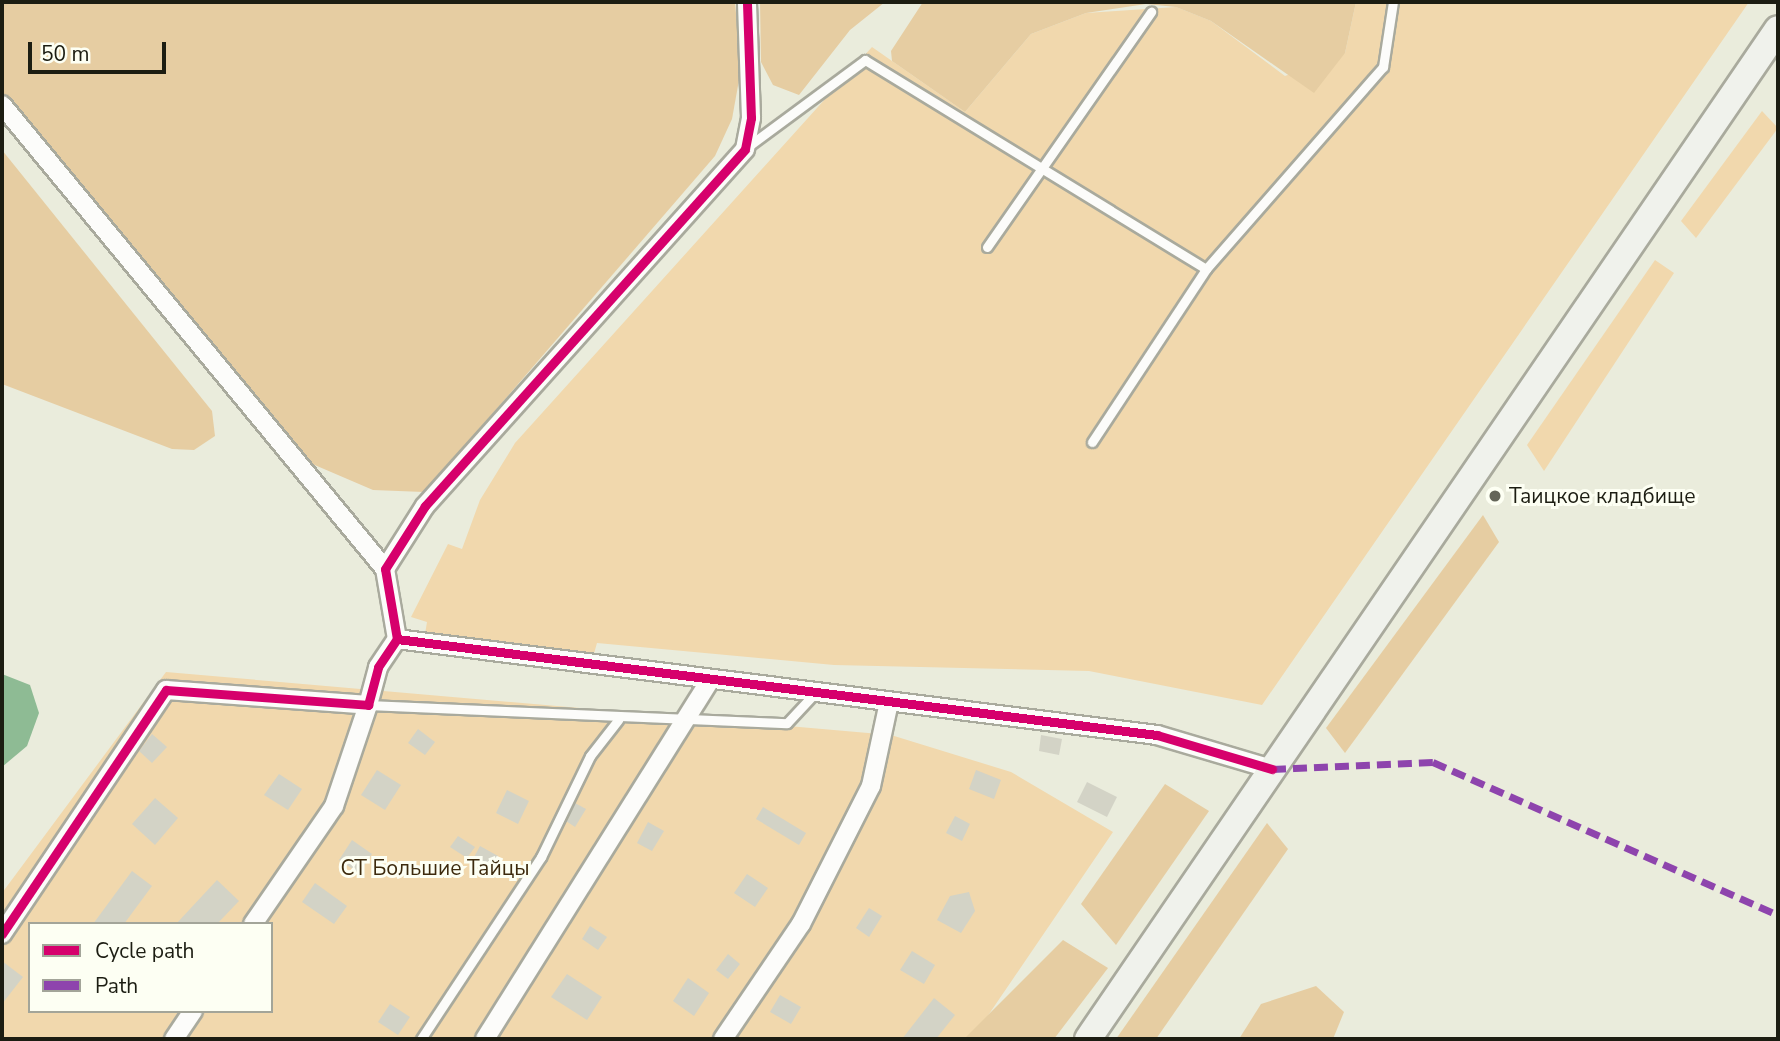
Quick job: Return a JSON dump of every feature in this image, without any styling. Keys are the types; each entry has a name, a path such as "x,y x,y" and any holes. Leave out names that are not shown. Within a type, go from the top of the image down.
{"main road":[{"path":"1088,1039 1778,29"}],"street":[{"path":"385,569 425,506 745,149 751,118 747,2"},
{"path":"2,105 385,569 397,639 378,667 334,806 254,922"},
{"path":"397,639 710,681 1157,735 1272,769"},
{"path":"485,1039 710,681"},
{"path":"2,934 166,690 368,705"},
{"path":"723,1039 801,924 871,786 889,702"},
{"path":"174,1039 192,1013"}],"lane":[{"path":"1092,442 1206,269 1383,66 1393,2"},
{"path":"987,247 1151,12"},
{"path":"745,149 865,60 1040,172 1206,269"},
{"path":"368,705 618,720 687,716 787,723 815,693"},
{"path":"421,1039 541,856 590,756 618,720"}],"green space":[{"path":"1356,2 1749,2 1262,705 1089,671 834,665 597,643 593,657 424,640 427,622 411,617 448,544 462,549 480,500 515,443 872,47 965,112 1031,34 1086,13 1176,7 1211,21 1285,76 1345,53"},
{"path":"1762,111 1778,128 1696,238 1681,221"},
{"path":"1655,260 1674,273 1544,471 1527,445"},
{"name":"СТ Большие Тайцы","path":"166,672 891,735 1011,772 1113,832 972,1039 2,1039 2,893"}],"shaded area":[{"path":"2,2 735,2 741,69 732,119 715,156 437,478 424,492 373,490 310,463 2,96"},
{"path":"760,2 885,2 850,30 799,95 773,85 761,62"},
{"path":"923,2 1356,2 1345,53 1314,93 1211,21 1176,7 1146,4 1086,13 1031,34 965,112 892,61 891,51"},
{"path":"2,150 212,411 215,436 194,450 172,449 2,384"},
{"path":"1483,515 1499,542 1345,753 1326,728"},
{"path":"2,674 30,685 39,713 27,746 2,767"},
{"path":"1165,784 1209,811 1116,945 1081,904"},
{"path":"1267,823 1288,849 1156,1039 1116,1039"},
{"path":"1063,940 1108,968 1054,1039 964,1039"},
{"path":"1316,986 1344,1012 1333,1039 1239,1039 1261,1004"}],"building":[{"path":"418,729 435,742 425,755 408,743"},
{"path":"152,734 167,747 152,763 139,751"},
{"path":"1041,735 1062,739 1059,755 1039,751"},
{"path":"377,770 401,785 385,810 361,795"},
{"path":"976,770 1001,780 994,799 969,789"},
{"path":"279,774 302,789 288,810 264,795"},
{"path":"1087,782 1117,797 1107,817 1077,802"},
{"path":"507,790 529,801 518,824 496,813"},
{"path":"155,798 178,818 155,845 132,824"},
{"path":"575,803 586,809 575,827 566,821"},
{"path":"763,807 806,833 799,845 756,819"},
{"path":"955,816 970,824 962,841 946,833"},
{"path":"648,822 664,831 652,851 637,843"},
{"path":"458,836 475,847 467,858 450,847"},
{"path":"352,840 372,854 359,873 339,860"},
{"path":"480,846 498,856 491,869 473,859"},
{"path":"132,871 152,886 125,922 94,922"},
{"path":"747,874 768,888 755,907 734,893"},
{"path":"217,880 239,901 219,922 178,922"},
{"path":"315,883 347,906 334,924 302,902"},
{"path":"969,892 975,911 961,933 937,920 950,896"},
{"path":"869,908 882,916 869,937 856,928"},
{"path":"590,926 607,937 598,950 582,939"},
{"path":"912,951 935,965 924,984 900,970"},
{"path":"728,954 740,964 728,979 716,970"},
{"path":"2,961 23,977 2,1004"},
{"path":"567,974 602,997 587,1020 551,997"},
{"path":"688,978 709,993 694,1016 673,1001"},
{"path":"780,995 801,1007 791,1024 770,1012"},
{"path":"934,998 955,1015 936,1039 902,1039"},
{"path":"390,1004 410,1017 398,1035 378,1022"}],"marked path":[{"path":"1272,769 1433,762 1778,915"}],"cycle path":[{"path":"2,934 166,690 368,705 378,667 397,639 385,569 425,506 745,149 751,118 747,2"},
{"path":"397,639 1157,735 1272,769"}],"place":[{"name":"Таицкое кладбище","path":"1495,496"}]}
